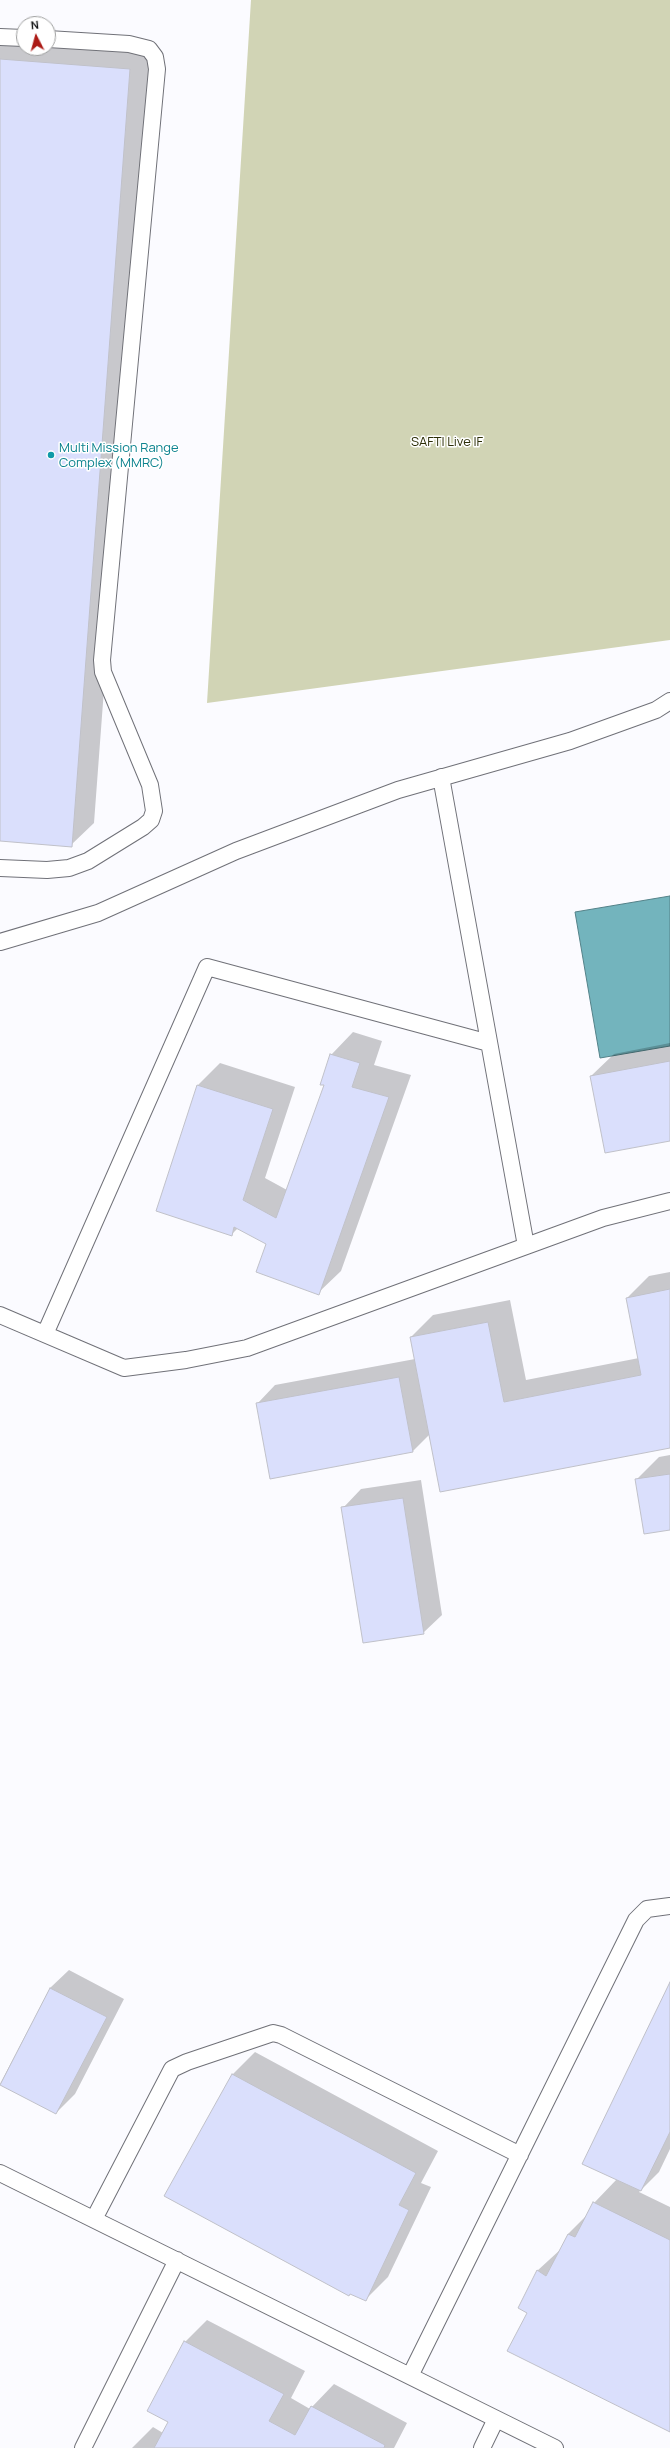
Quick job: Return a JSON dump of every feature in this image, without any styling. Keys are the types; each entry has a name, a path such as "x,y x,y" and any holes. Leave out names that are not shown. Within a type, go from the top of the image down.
{"lane":[{"path":"0,37 16,38"},
{"path":"0,868 47,870 69,868 88,861 143,827 151,820 154,811 150,785 103,672 102,660 157,69 155,57 149,49 129,44 56,39"},
{"path":"0,942 98,913 236,850 398,790 570,741 656,710 670,701"},
{"path":"441,777 526,1246"},
{"path":"45,1334 208,967 489,1042"},
{"path":"0,1316 124,1368 186,1360 247,1348 603,1218 670,1201"},
{"path":"410,2376 636,1920 646,1909 670,1906"},
{"path":"94,2219 172,2069 187,2062 272,2033 282,2035 520,2154"},
{"path":"0,2173 555,2448"},
{"path":"83,2448 177,2260"},
{"path":"482,2448 496,2419"}],"green space":[{"name":"SAFTI Live IF","path":"251,0 670,0 670,640 207,703"}],"water":[{"path":"670,896 670,1046 600,1058 575,912"}],"building":[{"name":"Multi Mission Range Complex (MMRC)","path":"0,59 130,69 72,847 0,841"},
{"path":"330,1054 360,1063 352,1087 389,1097 319,1295 256,1272 266,1244 234,1227 232,1236 156,1211 197,1085 273,1109 243,1200 276,1218 324,1085 320,1085"},
{"path":"670,1061 670,1141 605,1153 590,1076"},
{"path":"670,1289 670,1448 440,1492 410,1337 488,1322 504,1402 641,1375 626,1298"},
{"path":"399,1377 413,1452 270,1479 256,1403"},
{"path":"670,1474 670,1530 644,1534 635,1479"},
{"path":"403,1498 424,1634 363,1643 341,1507"},
{"path":"670,1982 670,2132 641,2191 582,2164"},
{"path":"50,1988 107,2017 56,2114 0,2085"},
{"path":"232,2074 416,2173 399,2205 409,2210 366,2301 350,2294 349,2296 164,2196"},
{"path":"593,2202 670,2240 670,2432 507,2351 527,2313 518,2308 537,2270 546,2276 568,2234 575,2237"},
{"path":"184,2341 284,2394 269,2421 295,2435 311,2406 385,2445 384,2448 154,2448 168,2422 147,2411"}],"place":[{"name":"Multi Mission Range Complex (MMRC)","path":"51,455"}]}
